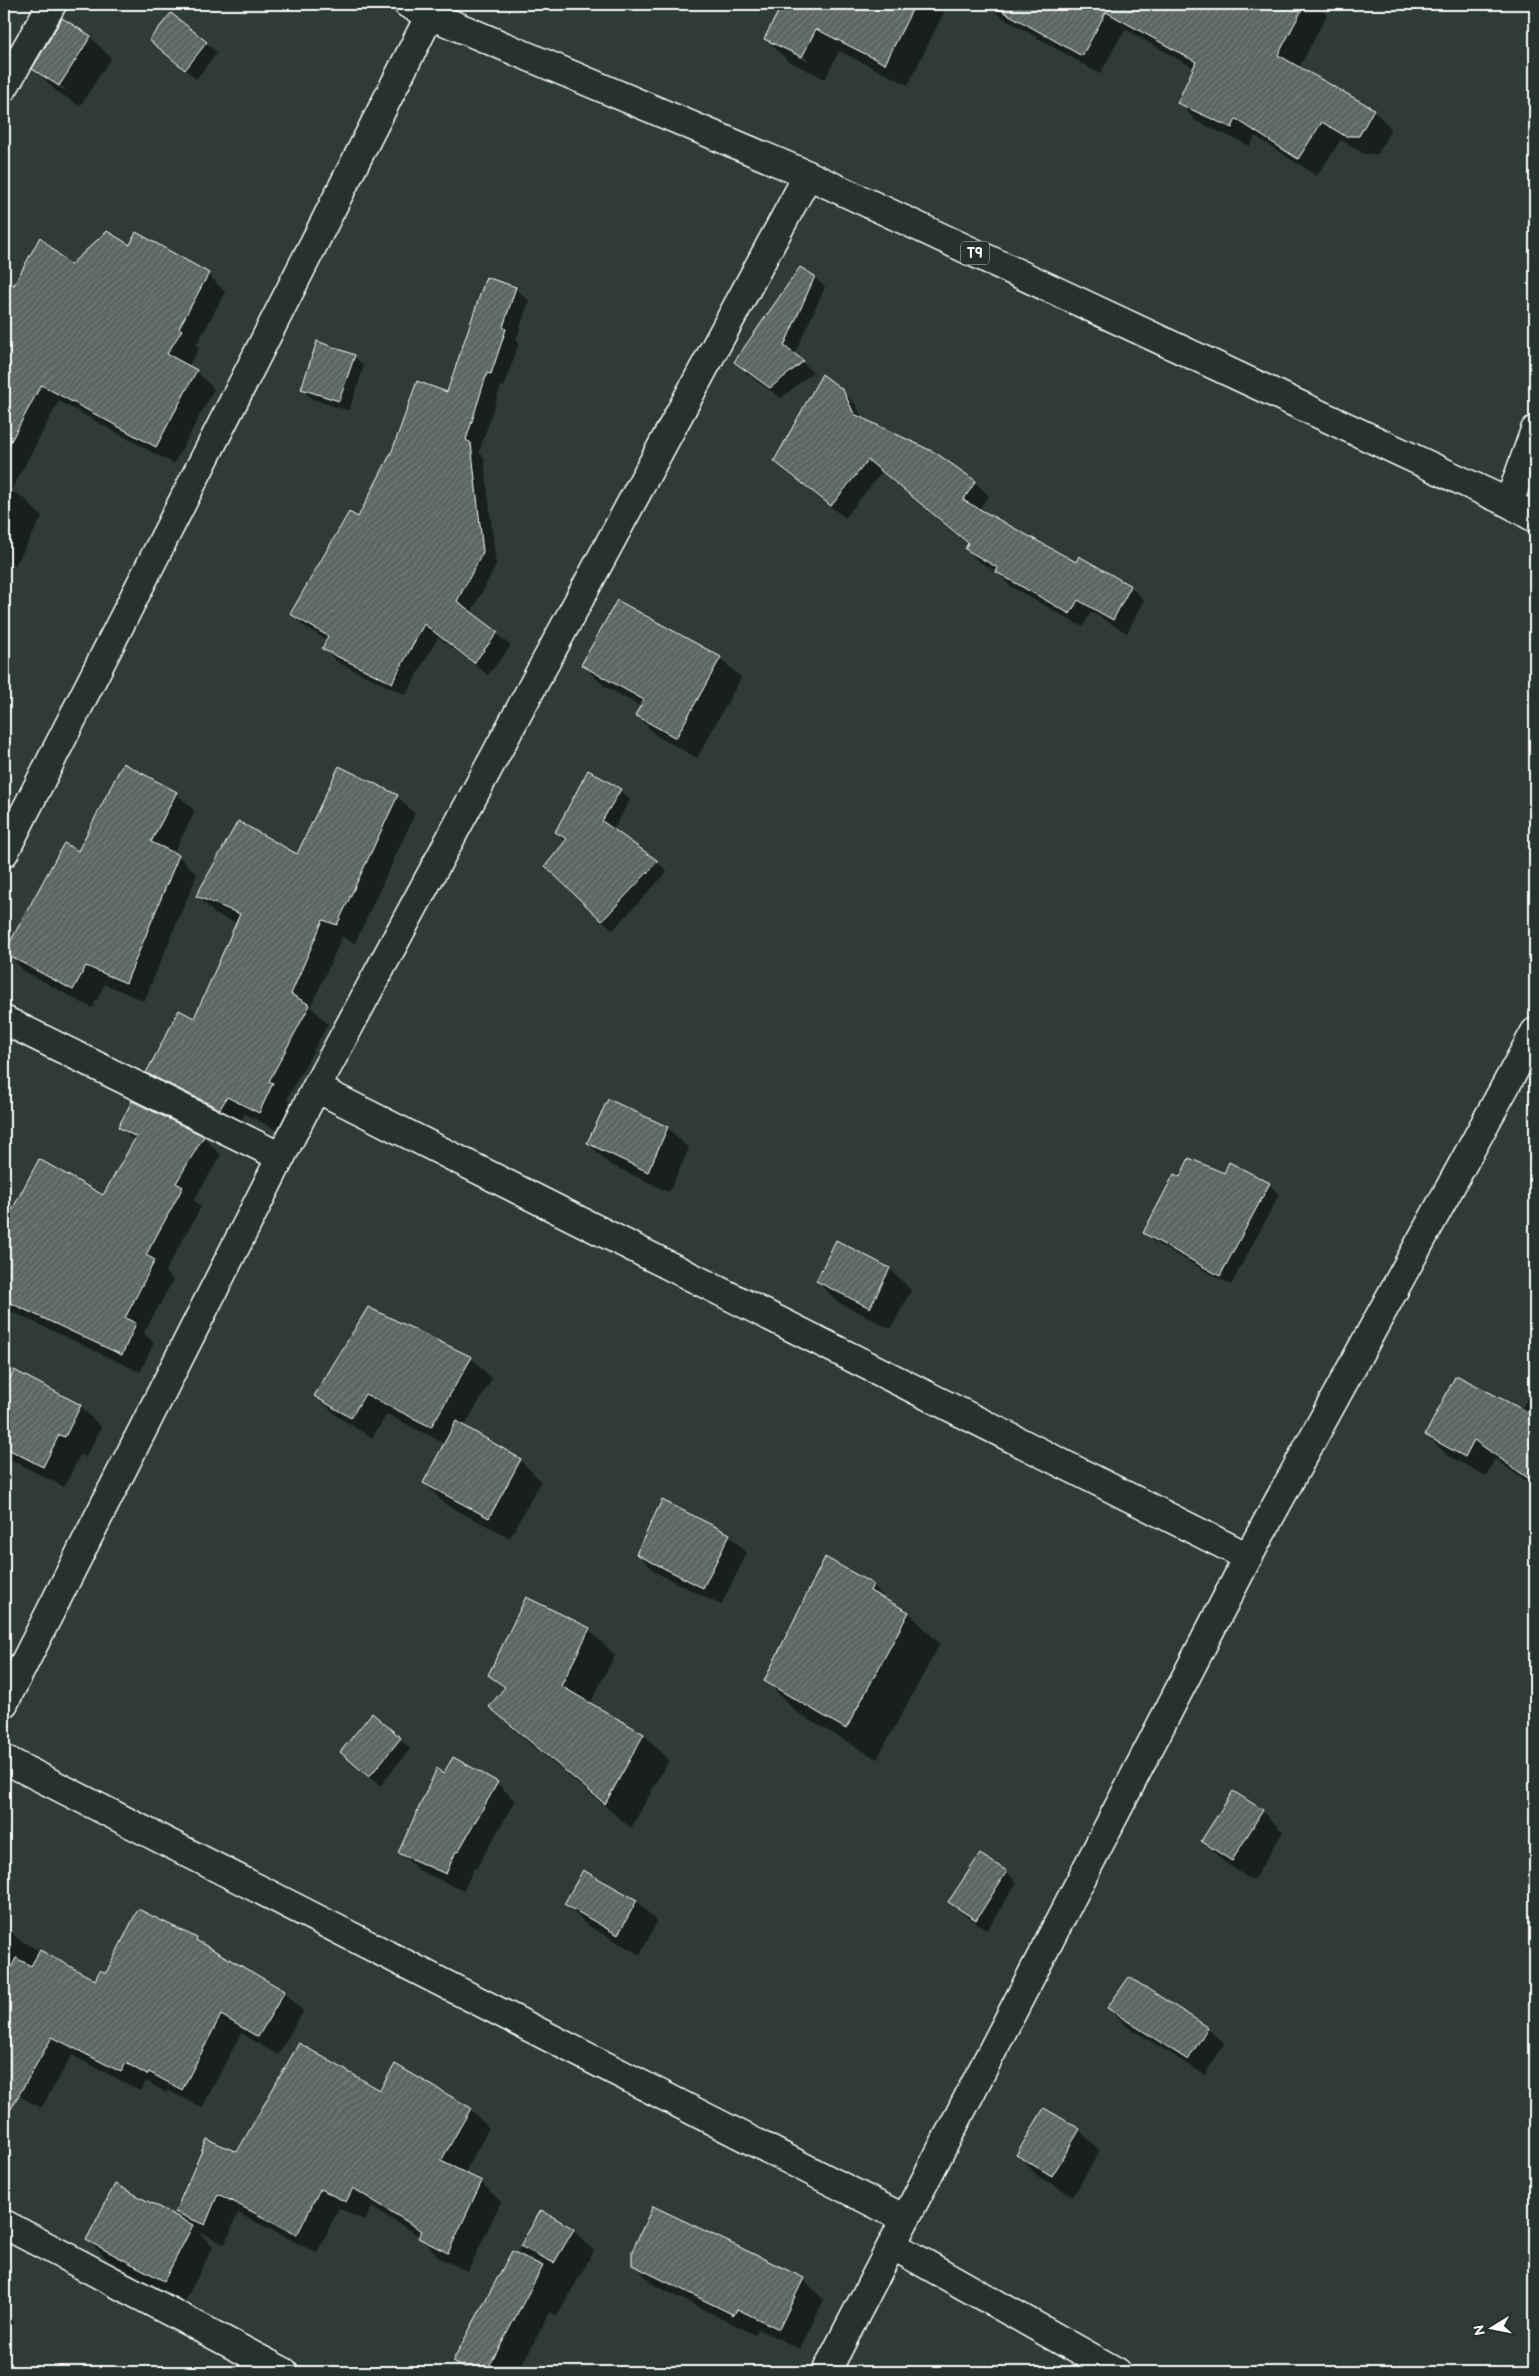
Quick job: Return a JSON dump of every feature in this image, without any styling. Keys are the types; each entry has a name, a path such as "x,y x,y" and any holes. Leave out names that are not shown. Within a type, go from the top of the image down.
{"main road":[{"path":"4,88 52,4"},
{"path":"4,853 419,10"},
{"name":"T9","path":"419,10 808,175 1509,503 1535,518"},
{"path":"4,1703 316,1088 808,175"},
{"path":"1509,503 1535,430"},
{"path":"4,1020 282,1157"},
{"path":"826,2372 1248,1557 1535,1032"},
{"path":"316,1088 1248,1557"},
{"path":"4,1759 906,2219"},
{"path":"4,2224 284,2372"},
{"path":"892,2245 1117,2372"}],"building":[{"path":"766,4 915,4 885,64 816,29 802,57 764,39 779,10"},
{"path":"990,4 1305,4 1278,55 1374,109 1359,136 1345,136 1322,122 1298,159 1236,119 1232,128 1177,103 1196,62 1106,12 1082,56"},
{"path":"171,13 207,42 185,70 149,40"},
{"path":"62,18 91,36 59,86 32,69"},
{"path":"107,231 130,245 136,232 209,273 179,328 182,330 167,354 197,370 156,447 41,385 4,454 4,280 14,285 40,237 70,265"},
{"path":"800,267 815,276 784,346 804,361 770,388 734,362"},
{"path":"486,277 516,287 503,327 506,329 491,374 487,373 466,440 471,443 483,552 457,601 498,632 474,663 424,624 392,683 322,649 328,636 290,614 349,512 358,517 392,451 417,381 447,392"},
{"path":"317,341 355,355 339,401 301,389"},
{"path":"822,374 843,390 854,414 936,453 976,481 963,500 1076,562 1079,556 1131,586 1113,620 1078,600 1070,614 996,572 998,568 965,549 968,543 868,460 831,506 774,461"},
{"path":"617,600 721,657 676,738 635,715 644,700 581,665"},
{"path":"123,763 177,792 151,842 179,855 126,983 86,966 73,990 4,953 64,843 78,851"},
{"path":"339,766 398,795 337,925 323,920 291,994 310,1005 269,1081 273,1083 259,1113 227,1097 220,1109 146,1073 179,1010 194,1018 240,914 196,896 238,821 297,854"},
{"path":"588,770 621,789 602,821 658,861 602,921 545,866 567,839 555,832"},
{"path":"608,1099 668,1127 648,1172 587,1143"},
{"path":"132,1101 204,1136 176,1183 183,1187 146,1255 155,1260 125,1318 136,1323 122,1355 4,1300 4,1225 39,1159 103,1195 136,1137 118,1127"},
{"path":"1189,1158 1224,1173 1229,1162 1270,1183 1220,1276 1143,1233 1174,1174 1180,1177"},
{"path":"836,1240 890,1268 870,1308 816,1281"},
{"path":"368,1307 472,1357 431,1427 365,1394 351,1418 314,1396"},
{"path":"14,1370 81,1405 65,1437 59,1435 43,1467 4,1447 4,1391"},
{"path":"1456,1375 1535,1416 1535,1483 1474,1440 1465,1457 1425,1435"},
{"path":"456,1421 521,1459 489,1518 423,1483"},
{"path":"662,1500 730,1534 703,1588 636,1554"},
{"path":"825,1557 873,1584 870,1591 909,1612 846,1729 764,1681"},
{"path":"526,1597 590,1628 561,1686 644,1734 605,1804 489,1707 505,1687 488,1675"},
{"path":"372,1713 401,1738 369,1777 340,1752"},
{"path":"453,1757 498,1782 458,1852 456,1851 446,1874 398,1853 437,1768 443,1774"},
{"path":"1233,1791 1263,1810 1232,1861 1201,1841"},
{"path":"980,1854 1007,1871 976,1920 948,1902"},
{"path":"583,1870 637,1900 618,1935 564,1904"},
{"path":"138,1909 197,1938 196,1940 285,1991 258,2037 221,2015 182,2090 149,2072 147,2075 126,2063 121,2072 52,2037 4,2121 4,1982 16,1958 31,1966 40,1950 95,1980 100,1970 106,1973"},
{"path":"1129,1977 1208,2027 1188,2060 1107,2008"},
{"path":"299,2043 380,2090 395,2064 471,2108 441,2161 482,2181 448,2253 418,2238 422,2231 353,2188 346,2202 320,2189 297,2235 218,2194 205,2225 175,2212 207,2139 237,2152"},
{"path":"1044,2108 1080,2129 1052,2176 1016,2155"},
{"path":"115,2184 193,2225 164,2281 86,2240"},
{"path":"653,2206 804,2278 779,2329 737,2309 734,2315 632,2265 632,2251"},
{"path":"541,2210 574,2229 554,2263 520,2246"},
{"path":"512,2251 543,2266 486,2372 472,2372 452,2362"}]}
